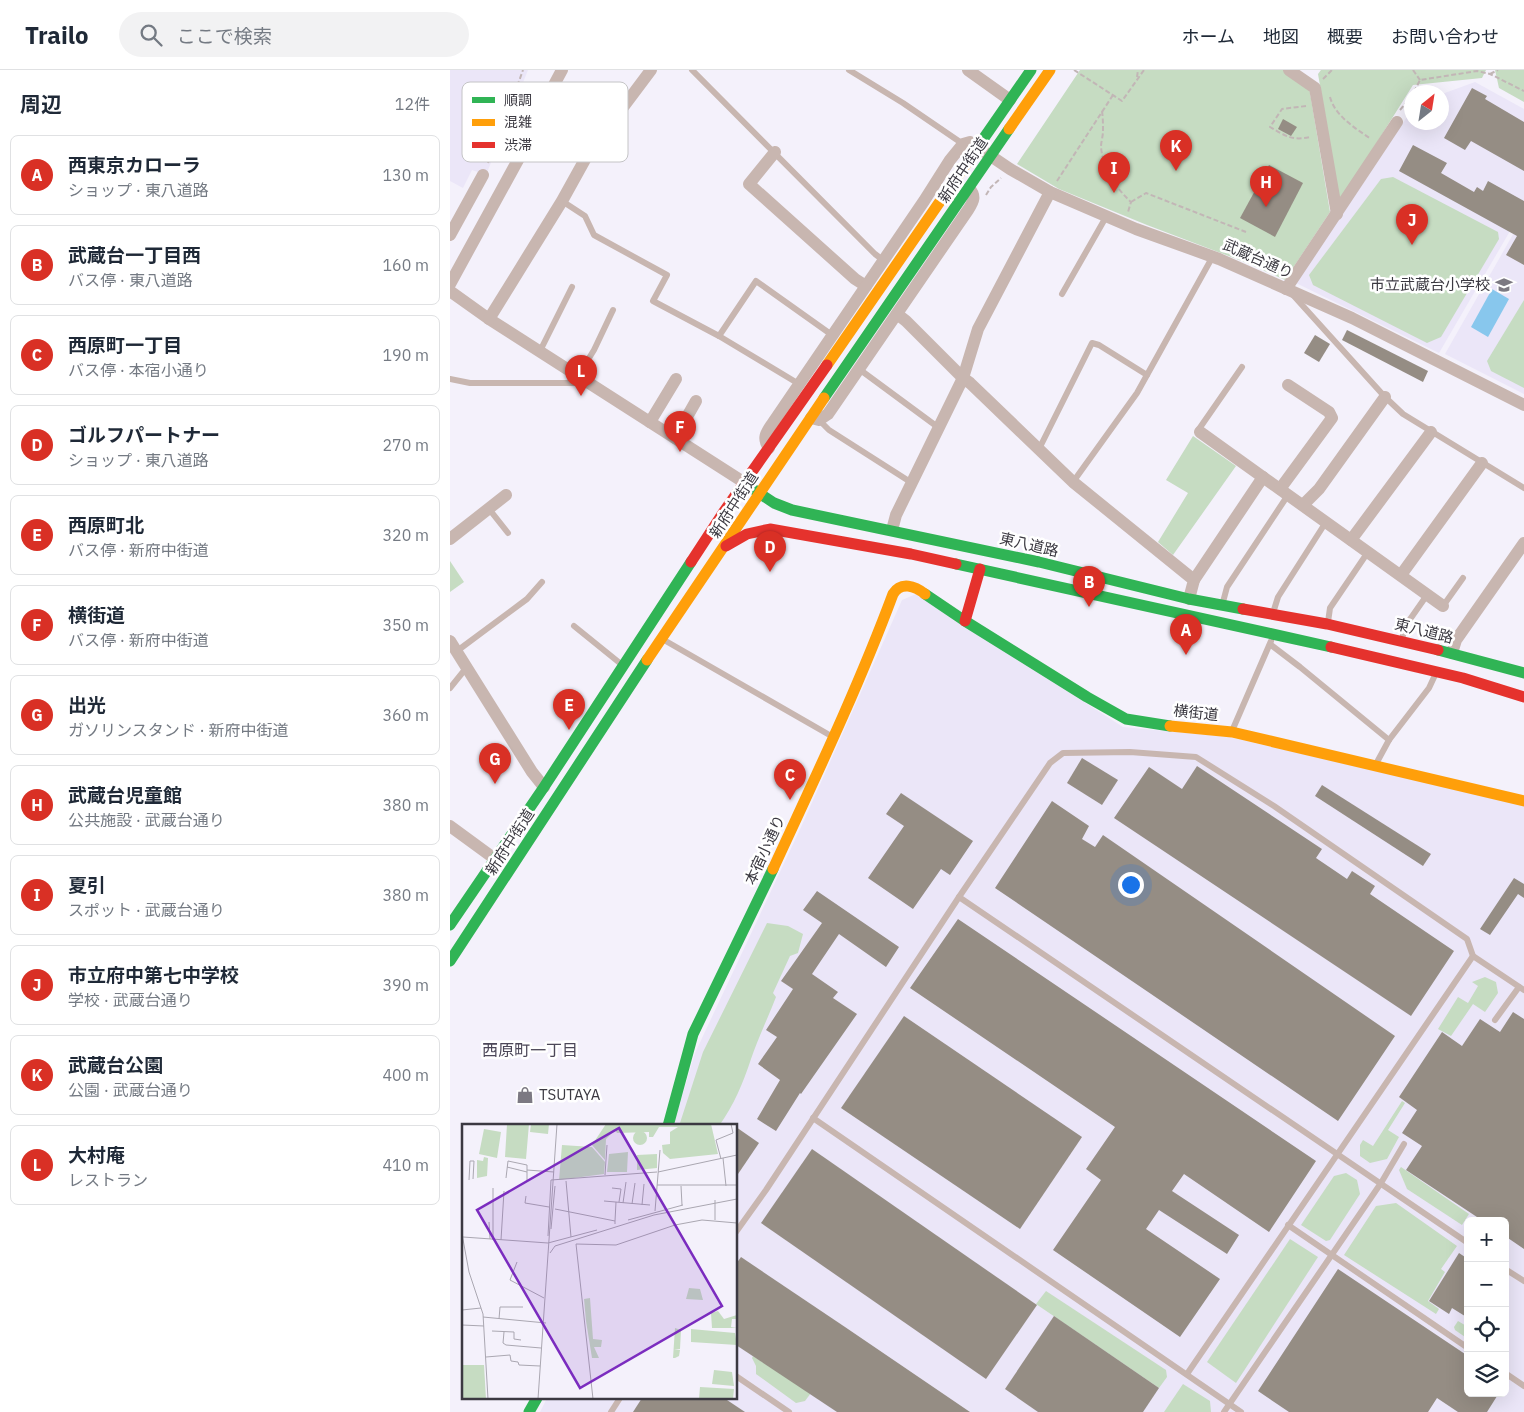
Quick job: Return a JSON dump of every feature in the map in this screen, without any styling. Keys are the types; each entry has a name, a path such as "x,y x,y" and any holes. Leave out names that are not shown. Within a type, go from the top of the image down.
{"main road":[{"name":"新府中街道","path":"451,921 544,787 723,513 770,448 1030,70"},
{"name":"新府中街道","path":"450,961 757,496 815,419 1050,70"},
{"name":"東八道路","path":"745,483 757,496 763,509"},
{"name":"東八道路","path":"757,496 785,508 1039,562 1189,599 1307,620 1327,626 1402,641 1524,673"},
{"path":"779,520 789,524 888,544 911,554"},
{"path":"722,549 742,536 770,529 911,554 1406,664 1524,697"},
{"path":"965,622 980,569"},
{"name":"横街道","path":"896,589 901,586 911,586 920,590 965,622 1126,719 1151,724 1232,732 1524,801"},
{"name":"本宿小通り","path":"669,1124 693,1034 760,898 834,738 896,589"},
{"path":"1327,626 1361,640 1412,651 1416,656 1415,661 1406,664"},
{"path":"1483,662 1474,663 1472,667 1474,672 1524,689"},
{"path":"481,880 478,891 481,896 484,895 500,870 531,836"},
{"path":"529,1412 536,1400"}],"street":[{"path":"556,82 562,70"},
{"path":"628,101 651,70"},
{"path":"968,70 1010,100"},
{"path":"1290,70 1315,88 1336,214"},
{"path":"1288,290 1397,122"},
{"path":"770,448 766,443 765,435 883,260 963,144 970,142 978,146"},
{"name":"武蔵台通り","path":"978,146 1050,192 1125,225 1213,256 1352,318 1524,405"},
{"path":"775,152 749,184 855,279 866,286"},
{"path":"450,284 517,162"},
{"path":"489,319 562,201 584,162"},
{"path":"450,235 483,175"},
{"path":"815,419 828,414 973,202 974,194 969,188"},
{"path":"892,530 896,515 963,378 978,328 1050,192"},
{"path":"450,291 489,319 745,483"},
{"path":"897,314 1073,482 1194,580"},
{"path":"650,422 676,379"},
{"path":"1284,492 1332,418 1329,412 1288,385"},
{"path":"1303,505 1319,489 1386,398"},
{"path":"675,438 696,401"},
{"path":"1200,432 1443,606"},
{"path":"1350,540 1431,432"},
{"path":"1400,575 1482,463"},
{"path":"1189,599 1194,580 1263,477"},
{"path":"450,539 506,495"},
{"path":"1452,653 1456,640 1524,543"},
{"path":"453,646 532,772 544,787"},
{"path":"450,826 495,859"},
{"path":"451,921 470,931"}],"lane":[{"path":"692,70 883,260"},
{"path":"849,70 963,144"},
{"path":"562,201 585,216 594,235 667,275 653,300 719,336 799,384"},
{"path":"1062,294 1106,216"},
{"path":"1073,482 1137,393 1213,256"},
{"path":"719,336 756,281 832,335"},
{"path":"540,351 572,287"},
{"path":"1288,290 1386,398 1403,414 1524,488"},
{"path":"578,376 594,350 613,310"},
{"path":"1039,450 1092,342 1147,375"},
{"path":"1200,432 1199,430 1242,367"},
{"path":"859,369 939,428"},
{"path":"450,379 470,383 590,383"},
{"path":"815,419 912,483"},
{"path":"1222,605 1227,587 1284,492"},
{"path":"488,509 508,533"},
{"path":"1273,614 1278,597 1326,522"},
{"path":"1327,626 1330,608 1368,552"},
{"path":"1443,606 1463,578"},
{"path":"453,646 527,599 542,582"},
{"path":"1402,641 1406,625 1427,595"},
{"path":"574,626 623,666"},
{"path":"1232,732 1271,645 1273,633"},
{"path":"662,639 834,738"},
{"path":"1271,645 1389,740"},
{"path":"450,688 467,667"},
{"path":"1375,765 1389,740 1429,688 1436,672"},
{"path":"738,1229 766,1190 959,897 1050,764 1063,753 1130,752 1196,757 1274,806 1467,939 1473,956 1521,989 1496,1020"},
{"path":"959,897 1464,1240"},
{"path":"1187,1374 1473,956"},
{"path":"813,1118 1241,1412"},
{"path":"1224,1412 1381,1183 1404,1144"},
{"path":"1288,1225 1464,1345"},
{"path":"1509,1271 1524,1281"},
{"path":"1509,1376 1524,1386"},
{"path":"738,1377 789,1412"},
{"path":"611,1412 619,1400"}],"path":[{"path":"519,82 523,70"},
{"path":"1074,70 1122,101 1144,70"},
{"path":"1137,79 1138,70"},
{"path":"1413,70 1420,80"},
{"path":"1420,80 1477,70 1524,90"},
{"path":"1490,74 1498,70"},
{"path":"1418,85 1420,80"},
{"path":"1315,88 1330,96 1332,106 1352,126 1382,146"},
{"path":"1050,192 1113,95"},
{"path":"1318,105 1282,109 1270,127 1289,138 1301,139 1323,134"},
{"path":"1397,122 1399,111 1404,105"},
{"path":"1102,111 1103,129 1101,146 1105,163 1111,178 1120,192 1131,202"},
{"path":"483,175 488,162"},
{"path":"1125,225 1131,202 1146,193 1246,232"}],"shaded area":[{"path":"450,70 528,70 523,82 462,82 462,162 491,162 486,175 472,170 463,188 450,181"},
{"path":"1475,82 1524,109 1524,207 1439,353 1296,283 1404,121 1404,130 1449,130 1449,91"},
{"name":"市立武蔵台小学校","path":"1524,215 1524,394 1445,354"},
{"path":"916,594 1123,727 1229,737 1524,805 1524,1412 540,1412 546,1400 738,1400 738,1124 674,1124 695,1053 802,825 902,600"}],"green space":[{"path":"1080,70 1284,70 1309,87 1330,212 1285,280 1247,263 1059,189 1017,164"},
{"path":"1321,70 1486,70 1482,78 1404,85 1404,99 1340,201 1318,74"},
{"path":"1495,70 1524,70 1524,102 1499,88"},
{"path":"1393,177 1498,232 1499,239 1441,337 1427,343 1313,285 1309,275 1381,179"},
{"path":"1524,300 1524,388 1491,371 1487,361"},
{"path":"1193,436 1236,466 1173,555 1158,542 1188,493 1166,480"},
{"path":"450,561 464,582 450,592"},
{"path":"767,923 788,926 803,934 798,953 790,956 773,993 776,997 741,1085 734,1102 720,1124 680,1124 703,1052"},
{"path":"1485,977 1496,982 1498,993 1485,1012 1473,1004 1451,1036 1438,1029 1458,997 1468,1003 1478,986 1472,982"},
{"path":"1402,1101 1405,1103 1388,1130 1399,1137 1387,1159 1370,1163 1360,1156 1360,1145 1363,1140 1373,1146"},
{"path":"1401,1167 1469,1214 1467,1217 1464,1217 1462,1225 1407,1189 1399,1170"},
{"path":"1346,1173 1357,1180 1360,1194 1330,1240 1326,1241 1301,1225 1334,1176"},
{"path":"1396,1203 1457,1246 1441,1269 1445,1272 1428,1301 1439,1309 1436,1314 1344,1255 1376,1206"},
{"path":"1290,1239 1318,1257 1236,1383 1207,1362"},
{"path":"1046,1291 1166,1370 1167,1377 1159,1388 1036,1304"},
{"path":"1458,1321 1464,1325 1464,1336 1455,1330 1454,1327"},
{"path":"753,1356 811,1393 805,1401 796,1403 756,1374"},
{"path":"1183,1384 1210,1401 1211,1412 1164,1412"}],"water":[{"path":"1492,289 1509,299 1488,337 1471,327"}],"building":[{"path":"1472,88 1487,96 1485,99 1524,122 1524,171 1471,141 1465,150 1444,138"},
{"path":"1283,119 1297,127 1291,136 1278,129"},
{"path":"1413,145 1447,163 1441,173 1474,192 1477,187 1483,191 1488,181 1524,201 1524,265 1506,255 1517,236 1399,171"},
{"path":"1269,165 1303,183 1275,237 1240,218"},
{"path":"1347,330 1428,371 1423,382 1342,340"},
{"path":"1315,335 1330,344 1319,362 1304,353"},
{"path":"1082,758 1118,780 1102,805 1067,783"},
{"path":"1197,766 1322,849 1316,858 1347,879 1352,871 1375,886 1370,894 1454,951 1411,1016 1114,818 1149,767 1182,789"},
{"path":"1322,785 1431,854 1423,866 1315,796"},
{"path":"901,793 973,841 950,875 941,869 913,909 868,878 904,826 886,814"},
{"path":"1052,801 1089,826 1082,839 1095,847 1103,835 1395,1036 1338,1121 995,888"},
{"path":"1514,878 1524,884 1524,898 1518,894 1490,935 1480,929"},
{"path":"817,891 899,947 886,967 839,934 812,974 838,992 833,998 857,1014 800,1093 776,1131 757,1119 780,1080 758,1064 777,1037 766,1030 793,989 781,981 822,923 803,910"},
{"path":"958,919 1316,1161 1269,1232 1184,1174 1172,1191 1239,1235 1227,1254 1159,1210 1146,1229 1220,1279 1180,1337 1053,1250 1101,1180 1086,1169 1115,1127 910,988"},
{"path":"1513,1012 1524,1019 1524,1249 1509,1239 1509,1217 1477,1217 1406,1170 1422,1146 1402,1133 1417,1110 1399,1097 1442,1032 1462,1046 1480,1019 1500,1032"},
{"path":"904,1016 1082,1137 1020,1229 841,1108"},
{"path":"738,1128 759,1143 738,1174"},
{"path":"812,1149 1037,1305 986,1379 761,1223"},
{"path":"1459,1253 1464,1256 1464,1316 1452,1308 1449,1314 1429,1301"},
{"path":"741,1257 970,1412 837,1412 738,1346 738,1261"},
{"path":"1338,1269 1464,1353 1464,1397 1496,1397 1487,1412 1458,1412 1437,1398 1428,1412 1289,1412 1258,1391"},
{"path":"1054,1316 1159,1388 1143,1412 1038,1412 1005,1389"},
{"path":"641,1400 727,1400 745,1412 633,1412"}],"traffic: fast":[{"path":"968,161 1031,70"},
{"path":"824,398 1009,129"},
{"path":"750,487 774,503 792,510 1039,562 1189,599 1243,609"},
{"path":"450,925 544,787 691,562"},
{"path":"956,564 1331,647"},
{"path":"925,594 1087,697 1126,719 1170,726"},
{"path":"1438,650 1524,673"},
{"path":"450,961 647,660"},
{"path":"669,1124 693,1034 773,869"},
{"path":"529,1412 536,1400"}],"traffic: slow":[{"path":"1009,129 1050,70"},
{"path":"827,365 968,161"},
{"path":"647,660 824,398"},
{"path":"773,869 851,698 893,594 900,587 904,586 913,587 925,594"},
{"path":"1170,726 1232,732 1524,801"}],"traffic: jam":[{"path":"691,562 723,513 827,365"},
{"path":"726,546 747,534 770,529 911,554 956,564"},
{"path":"965,621 980,569"},
{"path":"1243,609 1327,624 1438,650"},
{"path":"1331,647 1463,678 1524,697"}],"place":[{"name":"武蔵台公園","path":"1176,171"},
{"name":"夏引","path":"1114,193"},
{"name":"武蔵台児童館","path":"1266,207"},
{"name":"市立府中第七中学校","path":"1412,245"},
{"name":"市立武蔵台小学校","path":"1504,285"},
{"name":"大村庵","path":"581,396"},
{"name":"横街道","path":"680,452"},
{"name":"ゴルフパートナー","path":"770,572"},
{"name":"武蔵台一丁目西","path":"1089,607"},
{"name":"西東京カローラ","path":"1186,655"},
{"name":"西原町北","path":"569,730"},
{"name":"出光","path":"495,784"},
{"name":"西原町一丁目","path":"790,800"},
{"name":"TSUTAYA","path":"525,1095"}],"district":[{"name":"西原町一丁目","path":"530,1050"}]}
